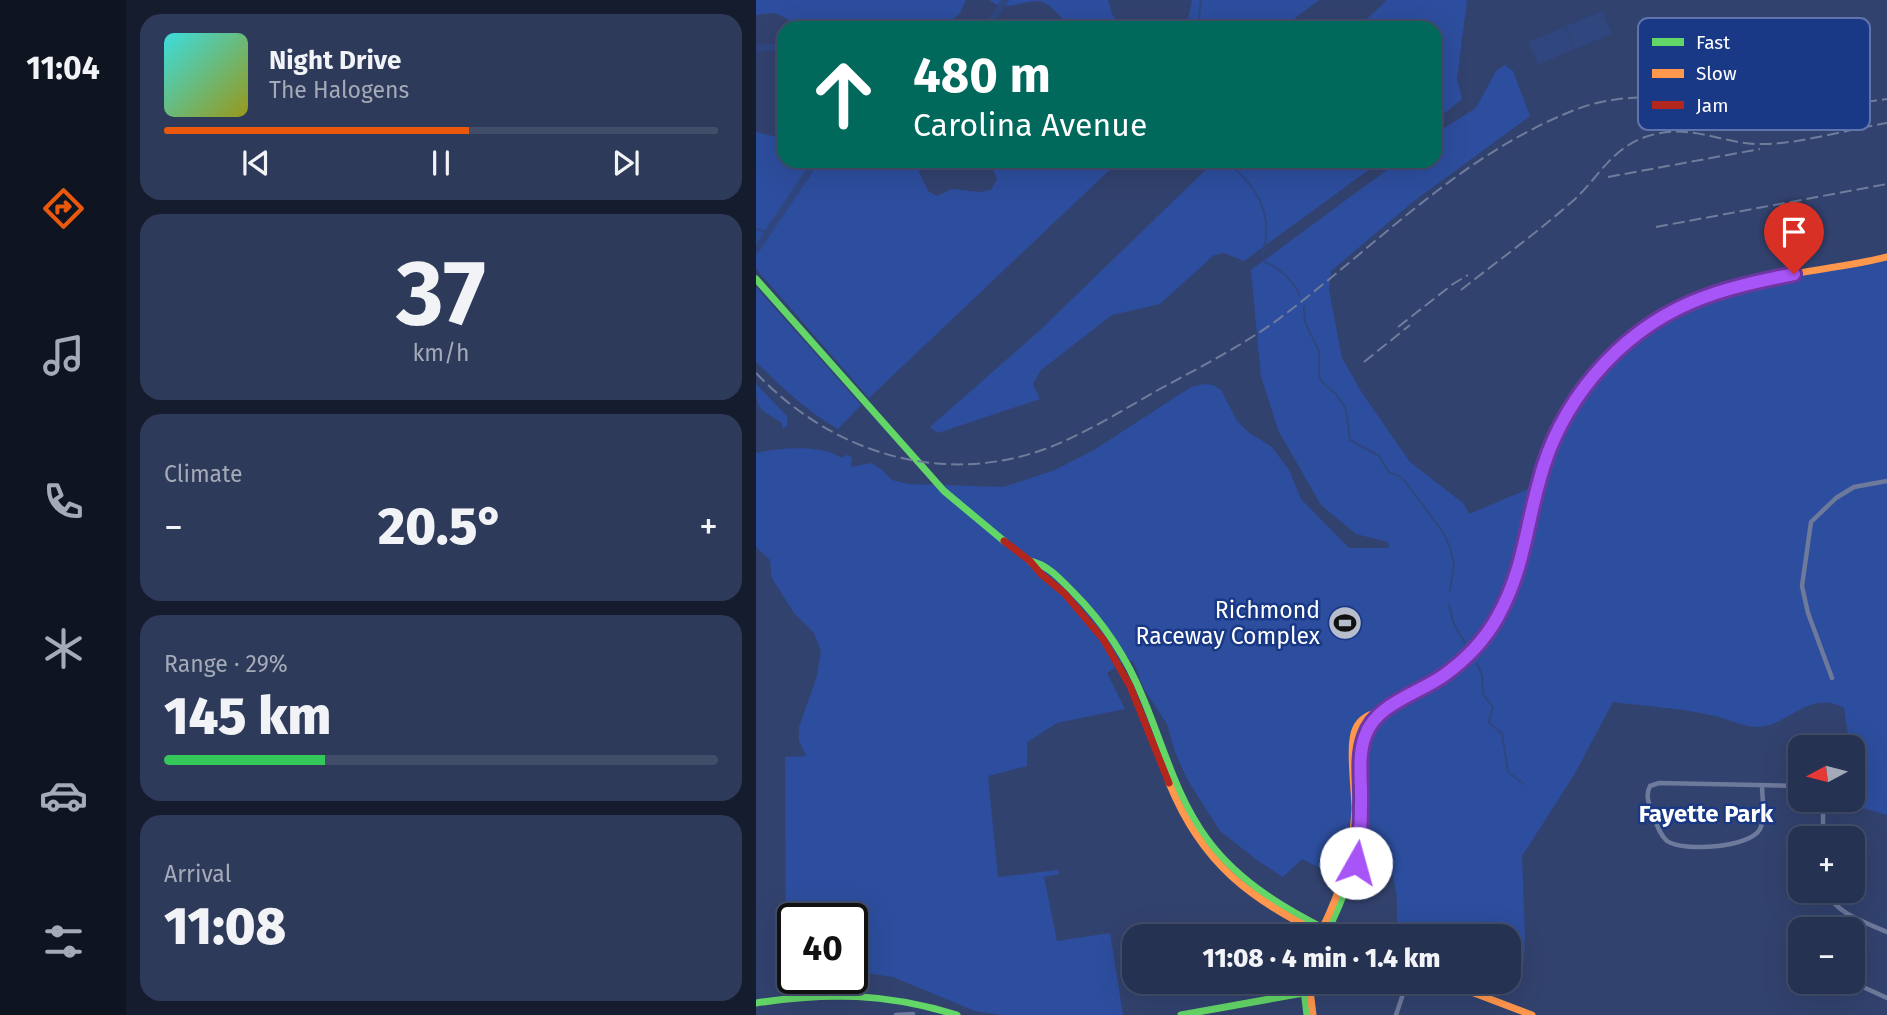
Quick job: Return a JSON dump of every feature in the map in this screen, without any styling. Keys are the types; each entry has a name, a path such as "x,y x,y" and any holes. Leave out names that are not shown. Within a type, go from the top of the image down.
{"main road":[{"path":"1327,924 1352,851 1355,729 1364,717 1384,710 1442,677 1473,650 1494,622 1514,584 1524,552 1539,481 1554,440 1575,400 1609,359 1650,326 1692,302 1766,280 1887,257"},
{"path":"756,279 944,491 1030,561 1038,562 1053,572 1073,592 1108,633 1125,661 1142,694 1191,812 1221,856 1262,891 1310,924"},
{"path":"756,1003 839,993 883,996 957,1015"},
{"path":"1181,1015 1300,994"},
{"path":"1306,994 1307,1015"},
{"path":"1306,994 1314,1015"},
{"path":"1477,994 1532,1015"}],"street":[{"path":"1832,678 1808,613 1802,586 1811,522 1836,498 1854,486 1887,481"},
{"path":"1762,785 1763,815 1760,829 1747,840 1724,846 1682,845 1667,840 1657,825 1647,799 1647,792 1652,785 1660,783 1762,785 1788,786"},
{"path":"1834,903 1845,912 1887,932"},
{"path":"1865,988 1887,998"},
{"path":"1396,1015 1403,994"},
{"path":"922,1015 925,1005"},
{"path":"896,1015 913,1014"}],"shaded area":[{"path":"756,0 966,0 960,13 951,21 789,21 769,13 756,15"},
{"path":"989,0 1108,0 1116,21 1064,21 1053,9 1040,1 1008,6"},
{"path":"1192,0 1319,0 1291,21 1188,21"},
{"path":"1387,0 1467,0 1457,79 1462,99 1442,115 1442,21 1364,21"},
{"path":"1602,11 1612,34 1575,49 1566,26"},
{"path":"1565,27 1574,49 1538,65 1528,42"},
{"name":"Richmond Raceway Complex","path":"1505,65 1513,71 1530,116 1414,201 1331,271 1329,290 1342,358 1362,393 1410,462 1464,504 1469,514 1538,485 1569,410 1609,359 1674,311 1738,286 1887,257 1887,815 1866,809 1866,735 1848,735 1844,708 1832,703 1810,705 1779,721 1757,727 1698,713 1613,702 1574,775 1522,856 1525,937 1524,961 1521,967 1521,924 1397,924 1397,896 1385,841 1371,842 1354,838 1348,866 1320,868 1302,859 1283,877 1257,860 1220,831 1187,779 1167,724 1144,689 1133,661 1125,661 1107,673 1125,709 1057,723 1027,742 1027,766 988,776 998,877 1058,870 1059,874 1044,877 1057,941 1110,933 1123,1015 1002,1015 975,1011 893,977 868,973 868,903 786,903 785,757 806,756 799,740 799,727 817,676 821,651 814,633 794,613 772,578 770,560 756,547 756,453 811,449 842,458 850,456 851,467 871,463 892,480 908,484 1004,487 1055,470 1094,450 1191,387 1213,385 1221,390 1237,421 1248,432 1272,447 1289,470 1301,499 1349,548 1389,548 1388,542 1356,534 1321,505 1279,432 1261,377 1251,270 1389,168 1442,168 1442,130 1476,108 1496,71"},
{"path":"756,132 777,137 777,168 917,168 928,191 937,196 952,189 980,192 991,190 997,179 992,168 1112,168 869,398 756,269"},
{"path":"1208,168 1371,168 1244,261 1224,253 1214,255 1160,304 1112,315 1041,370 1033,384 1040,399 938,433 930,427 1039,331"},
{"path":"756,287 861,405 838,429 805,406 756,362"},
{"path":"756,384 787,416 787,426 783,429 781,422 761,409 757,400"}],"waterway":[{"path":"991,21 1005,0"},
{"path":"1199,21 1201,0"},
{"path":"756,48 777,47"},
{"path":"756,250 811,168"},
{"path":"1234,168 1247,180 1261,202 1266,227 1262,255 1266,263 1286,276 1300,296"},
{"path":"756,229 768,232"},
{"path":"1304,306 1305,322 1319,351 1321,381 1337,395 1346,410 1350,440 1379,456 1389,473 1404,480 1443,532 1454,565 1450,590"},
{"path":"1449,604 1453,622 1465,643"},
{"path":"1477,664 1482,675 1483,694 1493,707 1489,722 1502,734 1508,772 1524,784"}],"railway":[{"path":"756,373 786,401 818,424 853,442 889,455 927,462 966,464 1006,460 1045,449 1103,422 1273,323 1424,201 1494,151 1532,129 1572,111 1597,103 1638,98"},
{"path":"1870,101 1887,99"},
{"path":"1870,126 1887,123"},
{"path":"1461,290 1574,200 1623,149 1645,137 1678,132 1735,142 1766,144 1852,130"},
{"path":"1608,177 1760,149"},
{"path":"1656,227 1887,184"},
{"path":"1398,327 1468,275"},
{"path":"1364,362 1410,325"}],"traffic: fast":[{"path":"756,279 944,491 1004,541"},
{"path":"1330,924 1343,896 1356,854 1360,825 1360,752 1367,730 1389,707 1454,668 1484,636 1506,599 1526,536"},
{"path":"1030,561 1048,569 1063,582 1113,641 1137,683 1187,806 1207,839 1250,883 1316,924"},
{"path":"1181,1015 1298,994"},
{"path":"1304,994 1307,1015"},
{"path":"756,1003 808,997 857,997 906,1002 957,1015"}],"traffic: slow":[{"path":"1526,536 1539,482 1561,427 1581,395 1604,367 1630,342 1660,321 1729,290 1767,279 1887,257"},
{"path":"1324,924 1340,886 1352,841 1355,809 1352,755 1354,735 1358,724 1382,710"},
{"path":"1169,783 1182,811 1213,857 1251,892 1302,924"},
{"path":"1310,994 1313,1015"},
{"path":"1477,994 1532,1015"}],"traffic: jam":[{"path":"1004,541 1064,593 1103,639 1130,686 1169,783"}],"place":[{"name":"Richmond Raceway Complex","path":"1345,623"}],"district":[{"name":"Fayette Park","path":"1706,814"}],"route":[{"path":"1356,863 1361,804 1360,764 1366,732 1384,710 1430,685 1451,670 1473,650 1494,622 1518,573 1548,453 1582,390 1614,354 1674,311 1729,289 1794,274"}]}
